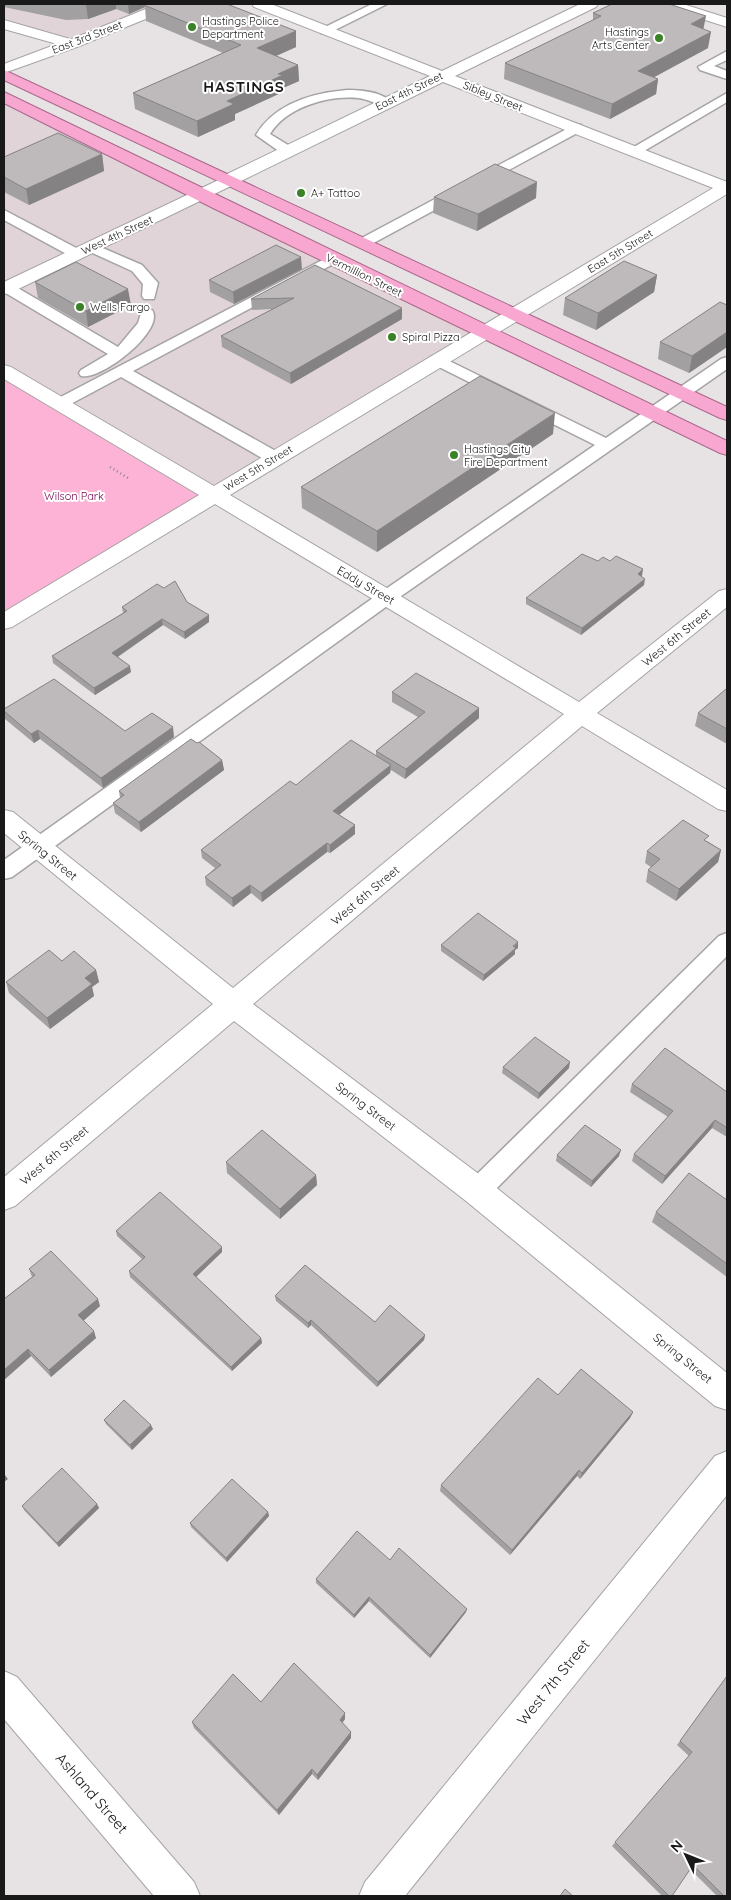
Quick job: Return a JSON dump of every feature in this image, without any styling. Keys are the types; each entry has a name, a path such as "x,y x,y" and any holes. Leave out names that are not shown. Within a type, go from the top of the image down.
{"highway":[{"path":"4,74 727,414"},
{"name":"Vermillion Street","path":"4,97 483,333 727,449"}],"street":[{"name":"East 3rd Street","path":"4,69 72,44 170,4"},
{"name":"Sibley Street","path":"259,4 727,188"},
{"name":"East 4th Street","path":"229,180 385,102 591,4"},
{"path":"670,4 727,23"},
{"path":"4,24 72,44"},
{"name":"West 4th Street","path":"5,288 229,180"},
{"name":"East 5th Street","path":"513,315 727,188"},
{"name":"West 5th Street","path":"4,622 513,315"},
{"name":"Eddy Street","path":"4,371 212,496 387,597 727,802"},
{"name":"West 6th Street","path":"4,1196 581,713 727,596"},
{"name":"Spring Street","path":"4,819 234,1005 477,1191 727,1394"},
{"name":"West 7th Street","path":"379,1896 727,1468"},
{"name":"Ashland Street","path":"4,1690 180,1896"}],"lane":[{"path":"325,30 381,4"},
{"path":"727,54 704,67 727,75"},
{"path":"288,151 263,135 265,128 284,113 300,105 334,95 349,93 361,94 385,102"},
{"path":"634,151 727,97"},
{"path":"363,243 576,128"},
{"path":"62,141 79,134"},
{"path":"4,214 84,250 137,268 151,284 149,296"},
{"path":"52,400 122,371 332,259"},
{"path":"5,288 120,354"},
{"path":"52,400 120,354 146,324 147,313"},
{"path":"437,360 608,446"},
{"path":"4,871 387,597 727,362"},
{"path":"122,371 275,458"},
{"path":"477,1191 727,942"}],"path":[{"path":"105,464 135,481"}],"shaded area":[{"path":"4,4 170,4 72,44 4,24"},
{"path":"4,96 483,333 212,496 4,371"}],"green space":[{"name":"Wilson Park","path":"4,371 212,496 4,622"}],"building":[{"path":"227,4 296,31 257,48 298,65 278,74 283,75 227,101 234,104 197,121 133,93 241,45 144,5"},
{"path":"612,4 669,4 706,16 691,24 711,32 638,71 658,79 612,104 505,63 601,16 593,13"},
{"path":"58,133 102,154 26,189 4,177 4,157"},
{"path":"495,164 537,182 478,214 434,197"},
{"path":"276,245 301,257 233,292 209,280"},
{"path":"624,261 657,275 598,313 565,298"},
{"path":"76,262 128,289 86,311 35,282"},
{"path":"315,265 402,308 290,373 221,336 294,298 251,299"},
{"path":"720,302 727,305 727,332 692,356 660,342"},
{"name":"Hastings City Fire Department","path":"480,376 555,413 377,531 301,487"},
{"path":"582,554 598,561 603,557 610,561 616,556 643,569 638,574 645,579 582,628 526,598"},
{"path":"175,581 187,602 209,615 184,632 162,619 112,653 130,666 94,688 52,656 127,611 122,607 157,584 164,588"},
{"path":"416,673 479,708 406,769 376,751 425,712 392,692"},
{"path":"54,679 125,731 152,713 173,727 101,778 38,730 31,734 4,711 4,709"},
{"path":"727,689 727,729 698,713"},
{"path":"191,739 197,743 199,742 222,760 139,822 113,803 124,795 119,791"},
{"path":"351,740 391,765 333,811 355,825 330,845 327,843 261,893 250,885 232,898 205,877 221,865 201,850 290,781 296,785"},
{"path":"683,820 709,836 704,840 721,850 679,889 648,870 660,859 647,851"},
{"path":"478,913 518,942 513,946 516,948 484,975 441,945"},
{"path":"49,950 62,961 74,951 96,970 85,978 92,984 47,1018 6,982"},
{"path":"535,1037 570,1062 539,1093 503,1067"},
{"path":"665,1048 727,1092 727,1128 715,1120 665,1176 634,1154 673,1111 632,1084"},
{"path":"585,1125 621,1150 592,1181 557,1155"},
{"path":"262,1130 316,1175 280,1209 226,1162"},
{"path":"689,1173 727,1200 727,1264 656,1212"},
{"path":"160,1192 222,1247 193,1274 261,1338 231,1367 129,1271 145,1257 116,1231"},
{"path":"51,1251 98,1299 78,1315 94,1331 49,1370 28,1349 4,1370 4,1299 35,1275 29,1269"},
{"path":"305,1265 375,1322 390,1305 425,1335 378,1382 311,1320 308,1323 275,1296"},
{"path":"581,1369 633,1412 582,1473 579,1470 512,1550 441,1485 538,1378 558,1395"},
{"path":"124,1400 151,1425 130,1445 104,1420"},
{"path":"62,1468 97,1504 57,1543 22,1506"},
{"path":"232,1479 268,1512 226,1558 190,1523"},
{"path":"357,1531 390,1560 399,1548 467,1609 430,1655 369,1597 354,1615 316,1579"},
{"path":"294,1663 345,1713 340,1720 351,1732 317,1775 312,1769 277,1810 192,1722 233,1674 261,1702"},
{"path":"727,1676 727,1896 724,1896 693,1865 672,1896 669,1896 615,1842 692,1752 680,1741"},
{"path":"565,1889 573,1896 560,1896"}],"place":[{"name":"Hastings Police Department","path":"192,27"},
{"name":"Hastings Arts Center","path":"659,38"},
{"name":"A+ Tattoo","path":"301,193"},
{"name":"Wells Fargo","path":"80,307"},
{"name":"Spiral Pizza","path":"392,337"},
{"name":"Hastings City Fire Department","path":"454,455"}],"district":[{"name":"HASTINGS","path":"244,86"}]}
